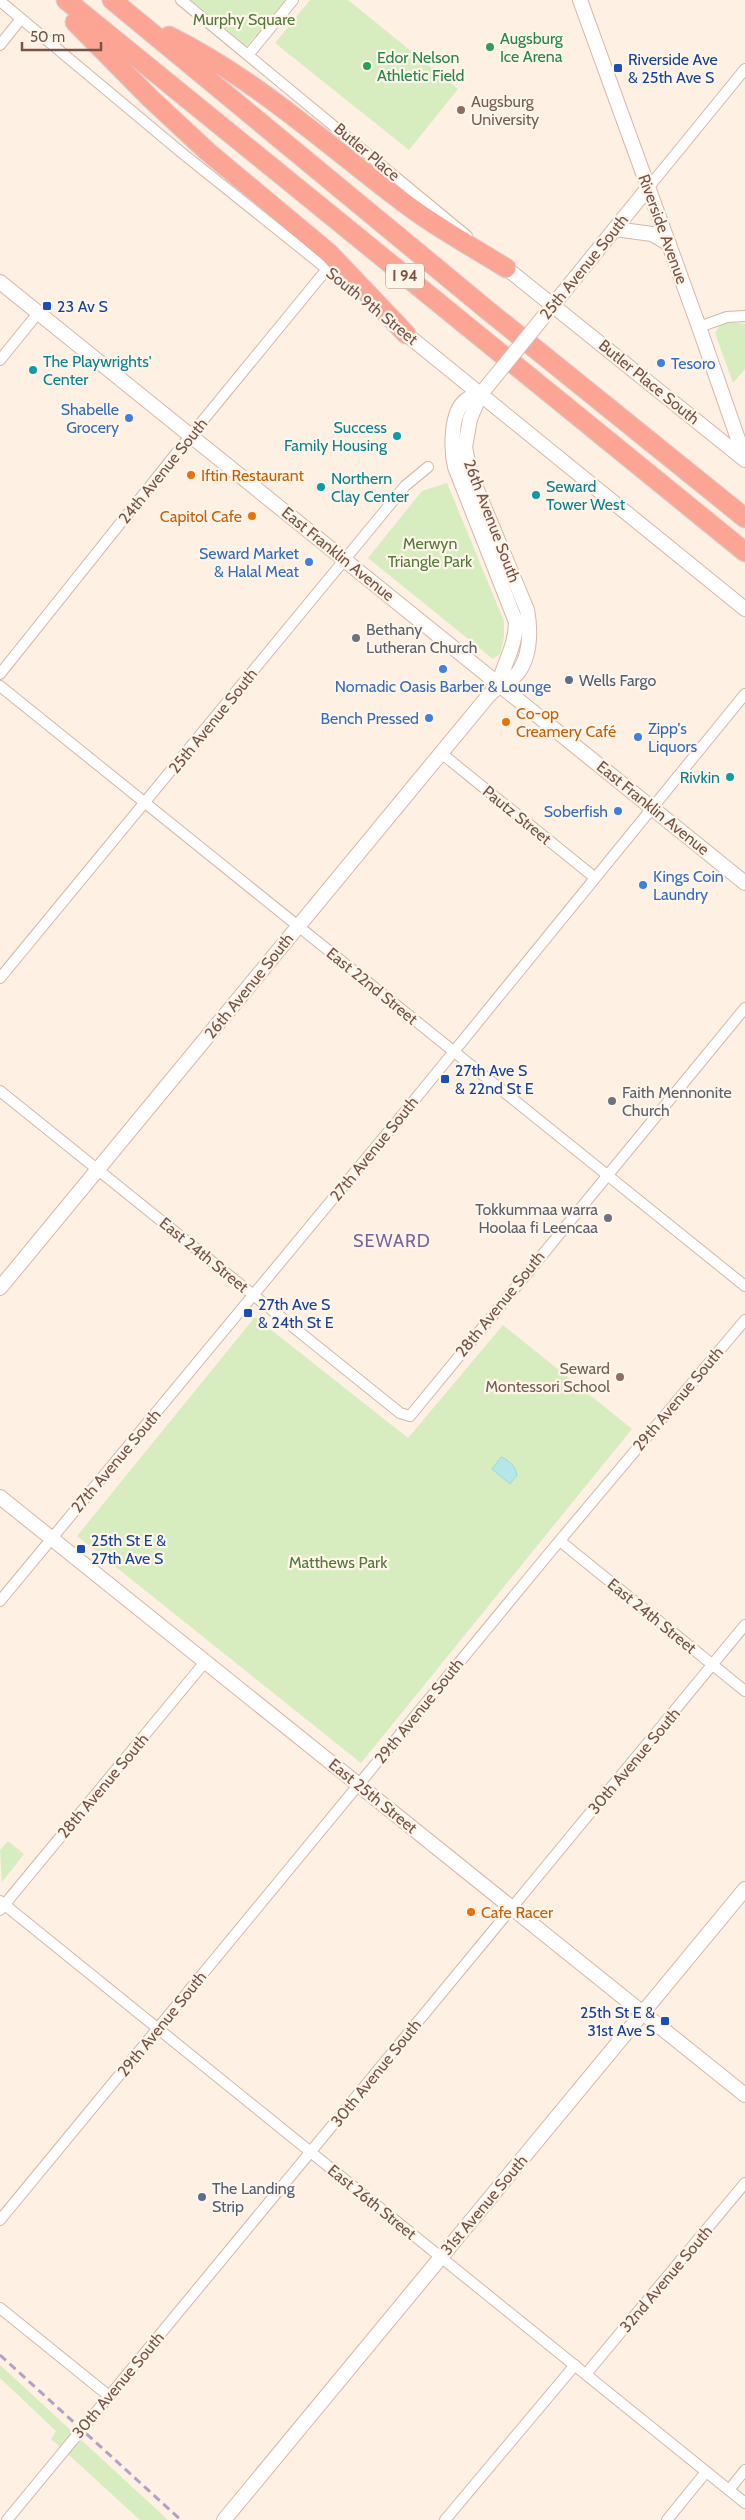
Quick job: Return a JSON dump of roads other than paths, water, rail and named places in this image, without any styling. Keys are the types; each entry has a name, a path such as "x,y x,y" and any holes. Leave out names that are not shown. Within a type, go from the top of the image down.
{"highway":[{"path":"53,0 208,152 329,253 406,334"},
{"name":"I 94","path":"66,0 745,552"},
{"name":"I 94","path":"112,0 486,309 745,518"},
{"path":"141,23 190,47 258,91 292,114 406,204 506,268"}],"street":[{"name":"Butler Place","path":"181,0 249,54 506,268 549,309"},
{"path":"249,54 293,0"},
{"name":"Riverside Avenue","path":"580,0 699,327 745,460"},
{"name":"South 9th Street","path":"0,1 20,20 745,609"},
{"path":"0,45 20,20"},
{"name":"25th Avenue South","path":"480,395 745,69"},
{"path":"615,229 652,234 669,244"},
{"name":"24th Avenue South","path":"0,674 327,269"},
{"name":"East Franklin Avenue","path":"0,282 745,883"},
{"name":"Butler Place South","path":"549,309 745,460"},
{"path":"0,360 38,313"},
{"path":"699,327 727,317 745,316"},
{"name":"26th Avenue South","path":"0,1288 499,684 503,667 514,646 516,622 455,467 451,447 454,425 461,406 466,399 480,395"},
{"name":"25th Avenue South","path":"0,978 405,486 428,467"},
{"name":"East 22nd Street","path":"0,686 745,1286"},
{"name":"27th Avenue South","path":"0,1601 745,694"},
{"name":"Pautz Street","path":"441,753 594,877"},
{"name":"28th Avenue South","path":"410,1416 745,1008"},
{"name":"East 24th Street","path":"0,1091 400,1413 410,1416"},
{"name":"29th Avenue South","path":"0,2220 560,1541 745,1320"},
{"name":"East 25th Street","path":"0,1497 745,2096"},
{"name":"East 24th Street","path":"560,1541 745,1691"},
{"name":"30th Avenue South","path":"7,2520 745,1626"},
{"name":"28th Avenue South","path":"2,1905 205,1662"},
{"name":"31st Avenue South","path":"224,2520 745,1889"},
{"name":"East 26th Street","path":"2,1905 745,2503"},
{"name":"32nd Avenue South","path":"586,2374 745,2183"},
{"path":"0,2308 109,2396"},
{"path":"445,2520 575,2365"},
{"path":"729,2490 745,2470"},
{"path":"666,2520 706,2472"}],"water":[{"path":"501,1457 512,1464 517,1475 510,1484 492,1469"}],"railway":[{"path":"0,2355 181,2520"}],"place":[{"name":"Augsburg Ice Arena","path":"490,47"},
{"name":"Edor Nelson Athletic Field","path":"367,66"},
{"name":"Riverside Ave & 25th Ave S","path":"618,68"},
{"name":"Augsburg University","path":"461,110"},
{"name":"23 Av S","path":"47,306"},
{"name":"Tesoro","path":"661,363"},
{"name":"The Playwrights' Center","path":"33,370"},
{"name":"Shabelle Grocery","path":"129,418"},
{"name":"Success Family Housing","path":"397,436"},
{"name":"Iftin Restaurant","path":"191,475"},
{"name":"Northern Clay Center","path":"321,487"},
{"name":"Seward Tower West","path":"536,495"},
{"name":"Capitol Cafe","path":"252,516"},
{"name":"Seward Market & Halal Meat","path":"309,562"},
{"name":"Bethany Lutheran Church","path":"356,638"},
{"name":"Nomadic Oasis Barber & Lounge","path":"443,669"},
{"name":"Wells Fargo","path":"569,680"},
{"name":"Bench Pressed","path":"429,718"},
{"name":"Co-op Creamery Café","path":"506,722"},
{"name":"Zipp's Liquors","path":"638,737"},
{"name":"Rivkin","path":"730,777"},
{"name":"Soberfish","path":"618,811"},
{"name":"Kings Coin Laundry","path":"643,885"},
{"name":"27th Ave S & 22nd St E","path":"445,1079"},
{"name":"Faith Mennonite Church","path":"612,1101"},
{"name":"Tokkummaa warra Hoolaa fi Leencaa","path":"608,1218"},
{"name":"27th Ave S & 24th St E","path":"248,1313"},
{"name":"Seward Montessori School","path":"620,1377"},
{"name":"25th St E & 27th Ave S","path":"81,1549"},
{"name":"Cafe Racer","path":"471,1912"},
{"name":"25th St E & 31st Ave S","path":"665,2021"},
{"name":"The Landing Strip","path":"202,2197"}],"district":[{"name":"SEWARD","path":"392,1241"}],"park label":[{"name":"Murphy Square","path":"244,19"},
{"name":"Merwyn Triangle Park","path":"430,552"},
{"name":"Matthews Park","path":"338,1562"}]}
